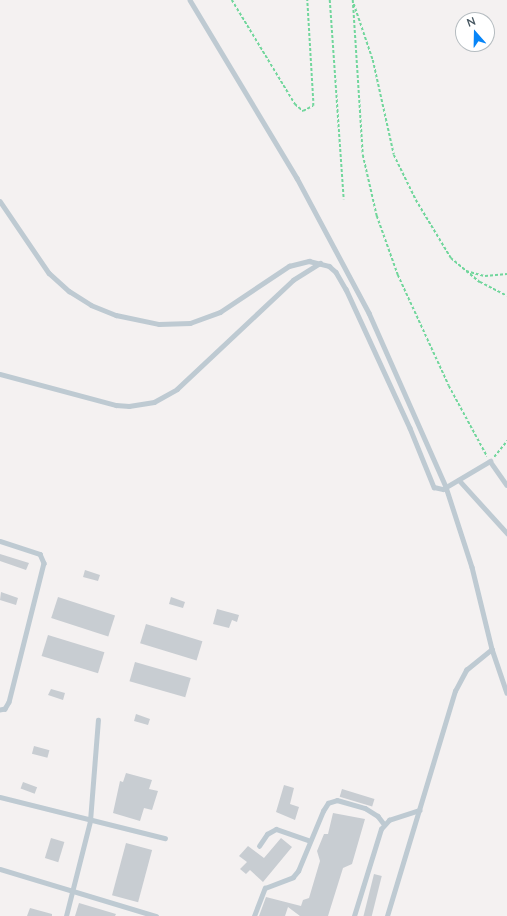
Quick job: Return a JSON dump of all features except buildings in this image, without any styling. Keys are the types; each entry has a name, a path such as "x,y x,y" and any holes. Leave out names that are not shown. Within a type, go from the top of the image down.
{"lane":[{"path":"190,0 271,134 346,268 369,313 446,488 472,567 492,649 507,693"},
{"path":"0,201 49,273 69,291 92,305 116,315 158,324 190,323 206,318 220,312 289,266 309,261 320,263 336,272 346,289 410,428 431,482 438,489 446,488 490,461 507,485"},
{"path":"0,374 116,405 129,406 154,402 176,389 293,280 320,263"},
{"path":"459,480 505,531 507,539"},
{"path":"0,542 40,554 44,563 8,706 0,710"},
{"path":"387,916 459,680 474,662 492,649"},
{"path":"66,916 90,821 98,720"},
{"path":"0,797 90,821 165,838"},
{"path":"254,916 262,892 269,885 296,874 325,806 333,801 342,801 370,810 384,824"},
{"path":"354,916 378,834 384,824 419,810"},
{"path":"259,846 267,834 276,829 310,841"},
{"path":"0,869 156,916"}],"path":[{"path":"232,0 295,104 303,111 309,110 313,101 307,0"},
{"path":"330,0 344,200"},
{"path":"354,1 373,60 390,140 400,171 441,245 465,270 488,287 507,296"},
{"path":"354,1 363,155 377,216 398,275 449,386 490,461 507,442"},
{"path":"465,270 485,276 507,274"}]}
